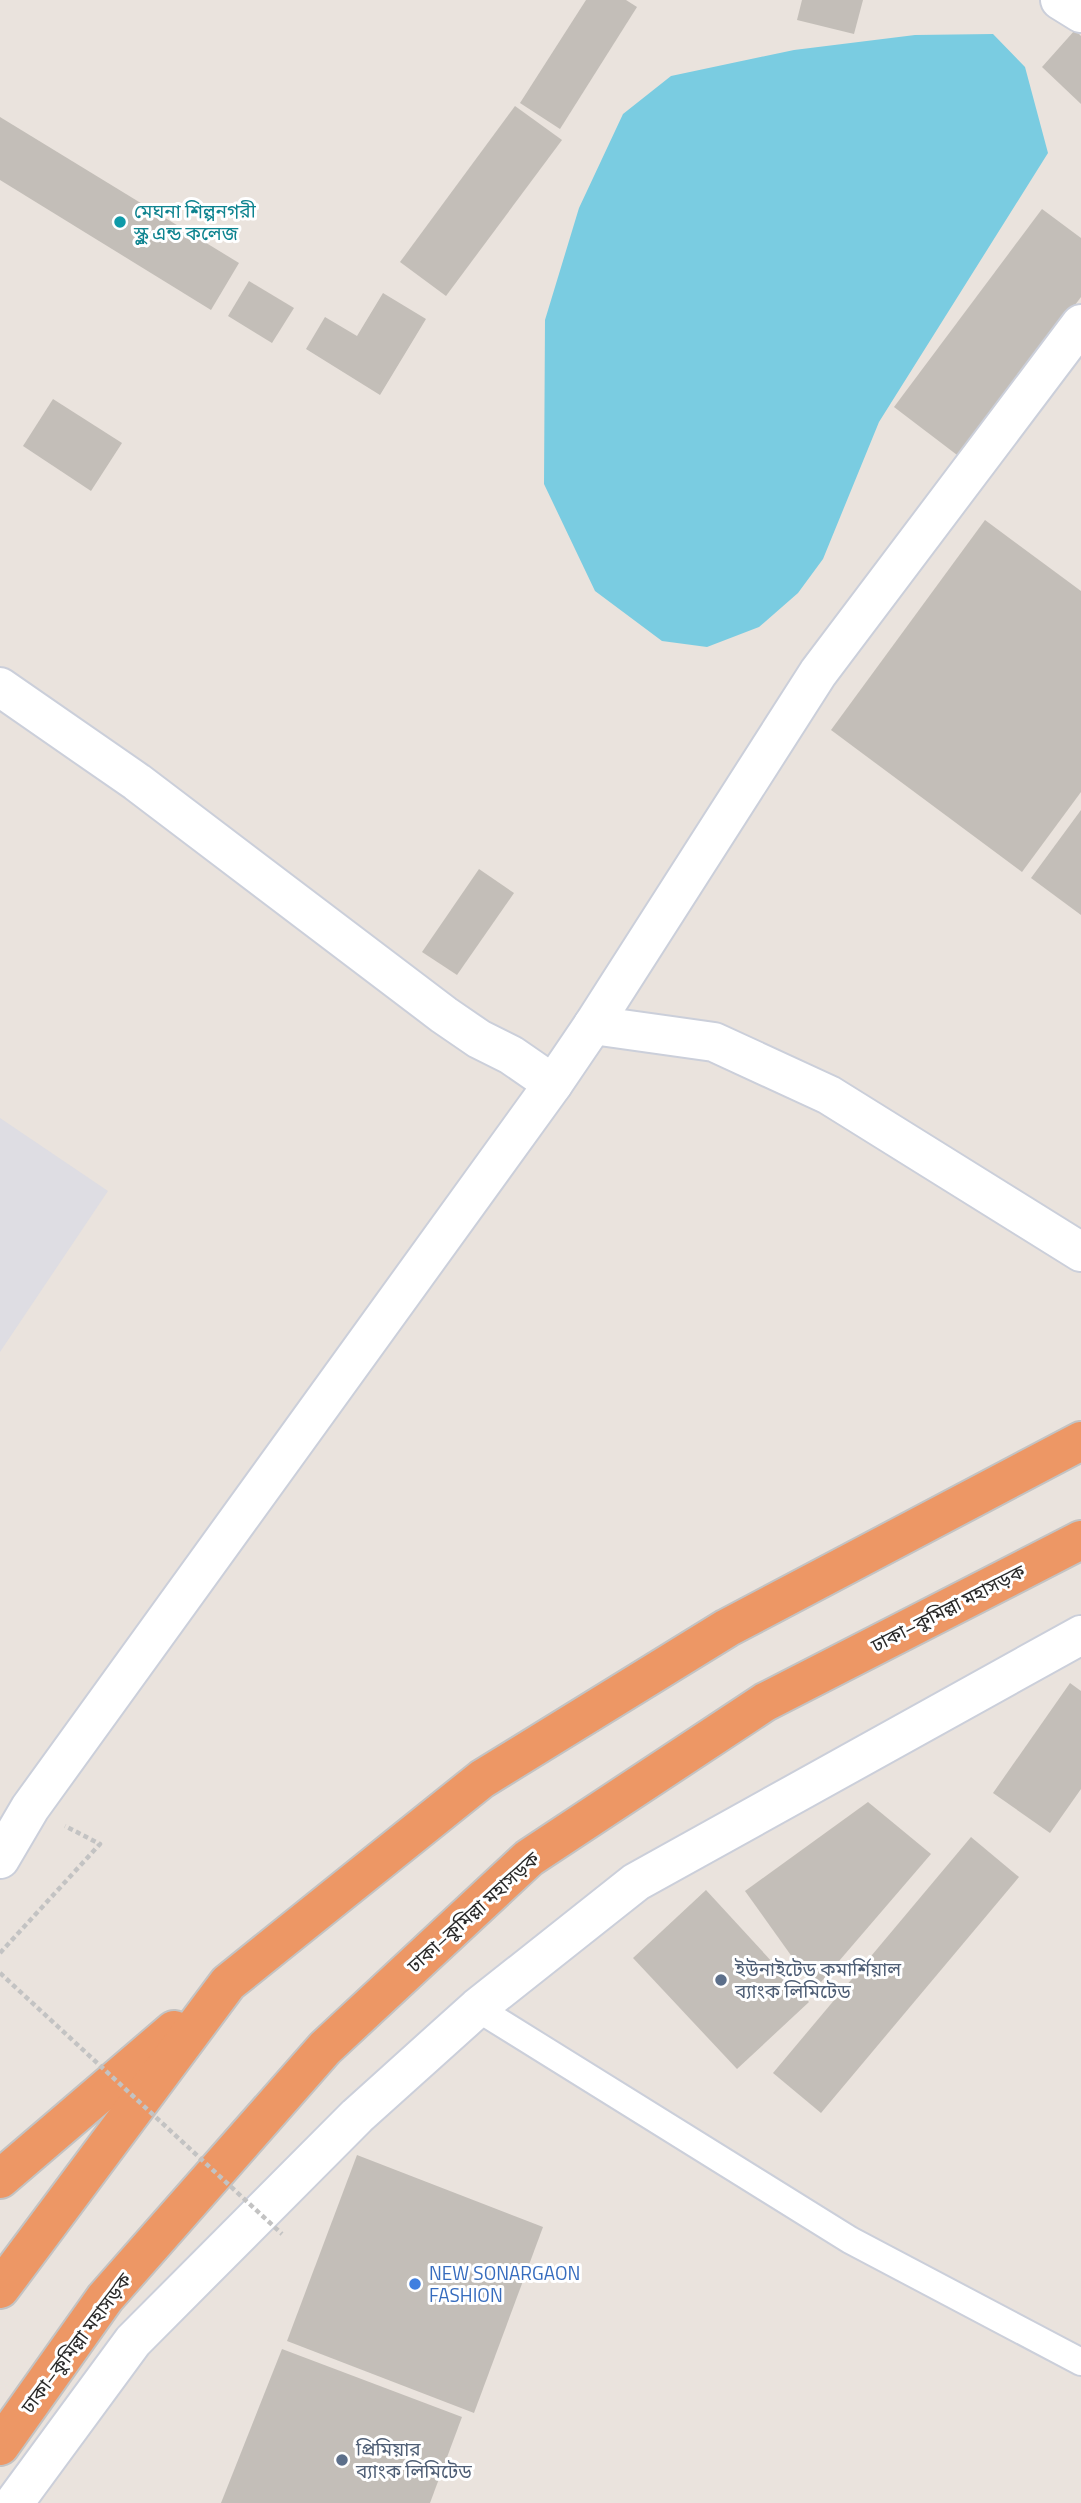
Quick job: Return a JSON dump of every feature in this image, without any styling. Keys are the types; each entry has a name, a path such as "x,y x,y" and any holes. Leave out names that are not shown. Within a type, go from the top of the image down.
{"highway":[{"path":"0,2179 228,1983 482,1779 727,1628 1081,1441"},
{"name":"ঢাকা–কুমিল্লা মহাসড়ক","path":"0,2446 105,2298 325,2048 529,1858 765,1702 1081,1540"},
{"path":"0,2289 228,1983"}],"street":[{"path":"1060,0 1081,13"},
{"path":"0,1860 30,1808 553,1084 818,673 1081,324"},
{"path":"0,687 137,782 443,1015 479,1039 512,1055 553,1084"},
{"path":"593,1025 715,1042 818,1090 1081,1252"},
{"path":"14,2503 133,2341 357,2116 477,2008 636,1882 1081,1635"}],"lane":[{"path":"477,2008 850,2240 1081,2362"}],"path":[{"path":"0,1953 100,1844"},
{"path":"0,1973 282,2234"}],"shaded area":[{"path":"0,1118 108,1191 0,1352"}],"water":[{"path":"993,34 1025,67 1048,153 879,422 823,559 798,593 759,627 707,647 662,641 595,591 544,484 545,320 579,208 623,114 671,76 794,50 915,35"}],"building":[{"path":"586,0 626,0 637,7 560,129 520,103"},
{"path":"802,0 863,0 854,34 797,20"},
{"path":"1075,30 1081,36 1081,104 1042,67"},
{"path":"515,106 562,140 446,296 400,262"},
{"name":"মেঘনা শিল্পনগরী স্কুল এন্ড কলেজ","path":"0,117 239,263 211,310 0,180"},
{"path":"1042,209 1081,238 1081,297 961,458 894,407"},
{"path":"249,281 294,308 272,343 228,316"},
{"path":"383,293 426,319 380,395 306,349 325,317 357,336"},
{"path":"53,399 122,443 91,491 23,446"},
{"path":"985,520 1081,591 1081,792 1022,872 831,730"},
{"path":"1081,810 1081,915 1031,878"},
{"path":"479,869 514,893 457,975 422,952"},
{"path":"1070,1683 1081,1691 1081,1789 1050,1833 993,1793"},
{"path":"868,1802 931,1854 815,1989 745,1891"},
{"path":"971,1837 1019,1877 821,2113 773,2073"},
{"name":"ইউনাইটেড কমার্শিয়াল ব্যাংক লিমিটেড","path":"706,1890 809,2002 737,2069 633,1958"},
{"name":"NEW SONARGAON FASHION","path":"357,2155 543,2227 474,2413 287,2341"},
{"name":"প্রিমিয়ার ব্যাংক লিমিটেড","path":"282,2349 462,2417 430,2503 221,2503"}],"place":[{"name":"মেঘনা শিল্পনগরী স্কুল এন্ড কলেজ","path":"120,222"},
{"name":"ইউনাইটেড কমার্শিয়াল ব্যাংক লিমিটেড","path":"721,1980"},
{"name":"NEW SONARGAON FASHION","path":"415,2284"},
{"name":"প্রিমিয়ার ব্যাংক লিমিটেড","path":"342,2460"}]}
